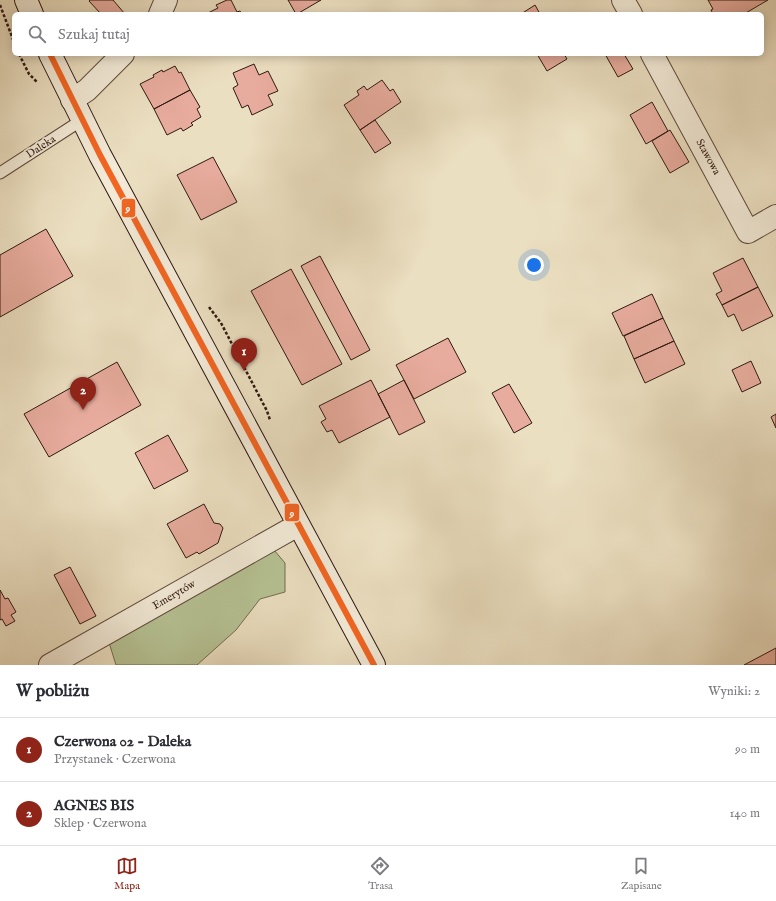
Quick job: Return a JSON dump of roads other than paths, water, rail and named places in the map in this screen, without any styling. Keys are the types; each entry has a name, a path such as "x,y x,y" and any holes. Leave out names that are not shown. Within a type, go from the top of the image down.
{"main road":[{"path":"26,0 31,12"},
{"path":"161,12 166,0"},
{"path":"623,0 630,12"},
{"path":"51,56 82,120 374,665"},
{"path":"72,100 87,90 121,56"},
{"name":"Stawowa","path":"653,56 748,232 776,216"},
{"name":"Emerytów","path":"50,665 298,525"}],"lane":[{"name":"Daleka","path":"0,173 82,120"}],"place":[{"name":"Czerwona 02 - Daleka","path":"244,371"},
{"name":"AGNES BIS","path":"83,410"}]}
